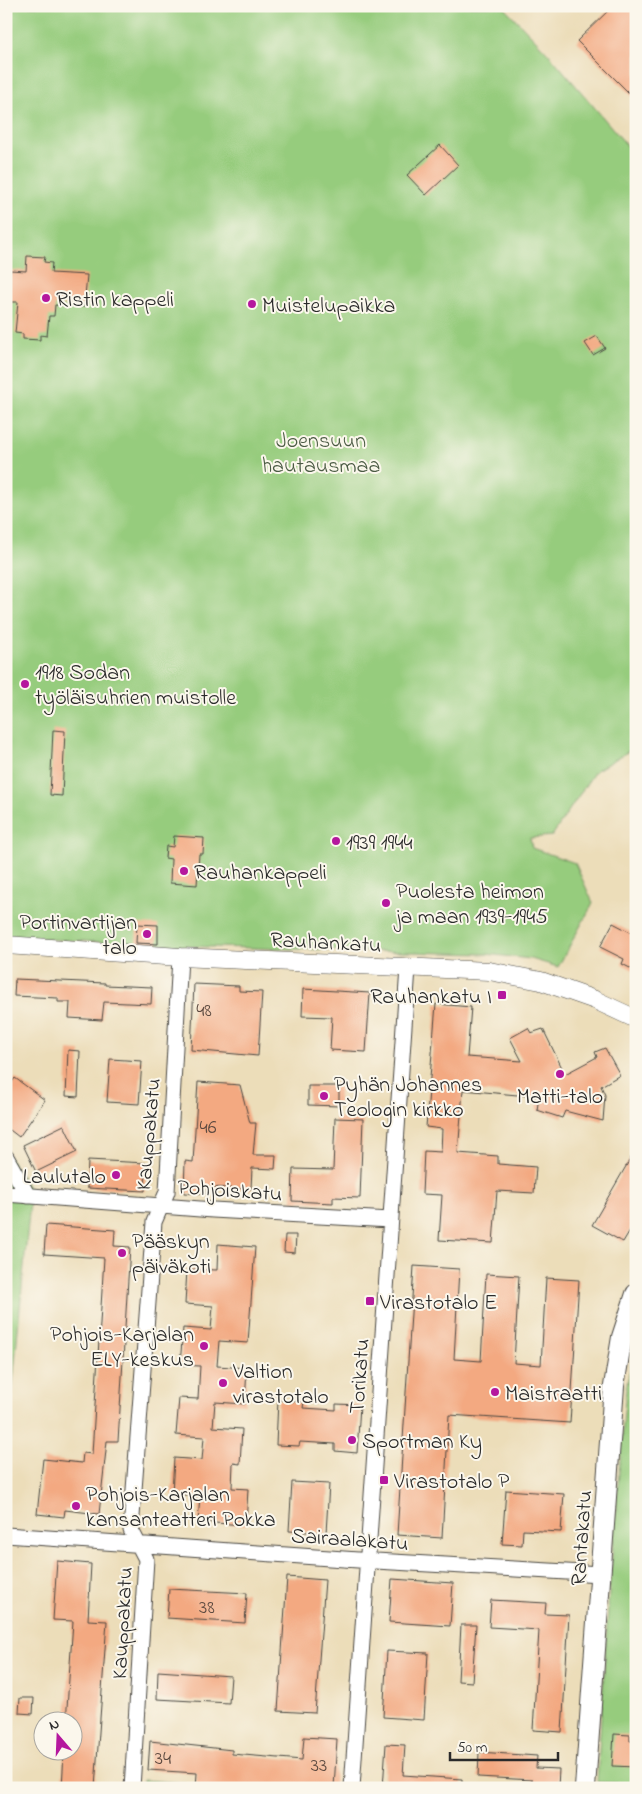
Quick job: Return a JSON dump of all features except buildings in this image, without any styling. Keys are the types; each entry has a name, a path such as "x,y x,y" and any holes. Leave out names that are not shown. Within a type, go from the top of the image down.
{"main road":[{"name":"Rantakatu","path":"585,1788 614,1386 622,1337 636,1294"}],"street":[{"name":"Rauhankatu","path":"6,945 180,957 489,971 541,981 595,1000 636,1019"},
{"name":"Kauppakatu","path":"132,1788 146,1559 131,1530 154,1222 167,1192 180,957"},
{"name":"Torikatu","path":"352,1788 408,968"},
{"path":"6,1157 28,1196"},
{"name":"Pohjoiskatu","path":"6,1194 390,1220"},
{"name":"Sairaalakatu","path":"6,1535 601,1574"}],"green space":[{"name":"Joensuun hautausmaa","path":"6,6 503,6 547,52 636,156 636,747 595,771 552,836 530,838 532,848 575,863 593,903 558,967 531,959 486,954 174,946 6,937"},
{"path":"6,1152 31,1192 6,1457"},
{"path":"636,1337 636,1784 597,1782 609,1593 626,1389"},
{"path":"143,1780 185,1783 185,1788 143,1788"}],"place":[{"name":"Ristin kappeli","path":"46,298"},
{"name":"Muistelupaikka","path":"252,304"},
{"name":"1918 Sodan työläisuhrien muistolle","path":"25,684"},
{"name":"1939 1944","path":"336,841"},
{"name":"Rauhankappeli","path":"184,871"},
{"name":"Puolesta heimon ja maan 1939-1945","path":"386,903"},
{"name":"Portinvartijan talo","path":"147,934"},
{"name":"Rauhankatu I","path":"502,995"},
{"name":"Matti-talo","path":"560,1074"},
{"name":"Pyhän Johannes Teologin kirkko","path":"324,1096"},
{"name":"Laulutalo","path":"116,1175"},
{"name":"Pääskyn päiväkoti","path":"122,1253"},
{"name":"Virastotalo E","path":"370,1301"},
{"name":"Pohjois-Karjalan ELY-keskus","path":"204,1346"},
{"name":"Valtion virastotalo","path":"223,1383"},
{"name":"Maistraatti","path":"495,1392"},
{"name":"Sportman Ky","path":"352,1440"},
{"name":"Virastotalo P","path":"384,1480"},
{"name":"Pohjois-Karjalan kansanteatteri Pokka","path":"76,1506"}]}
